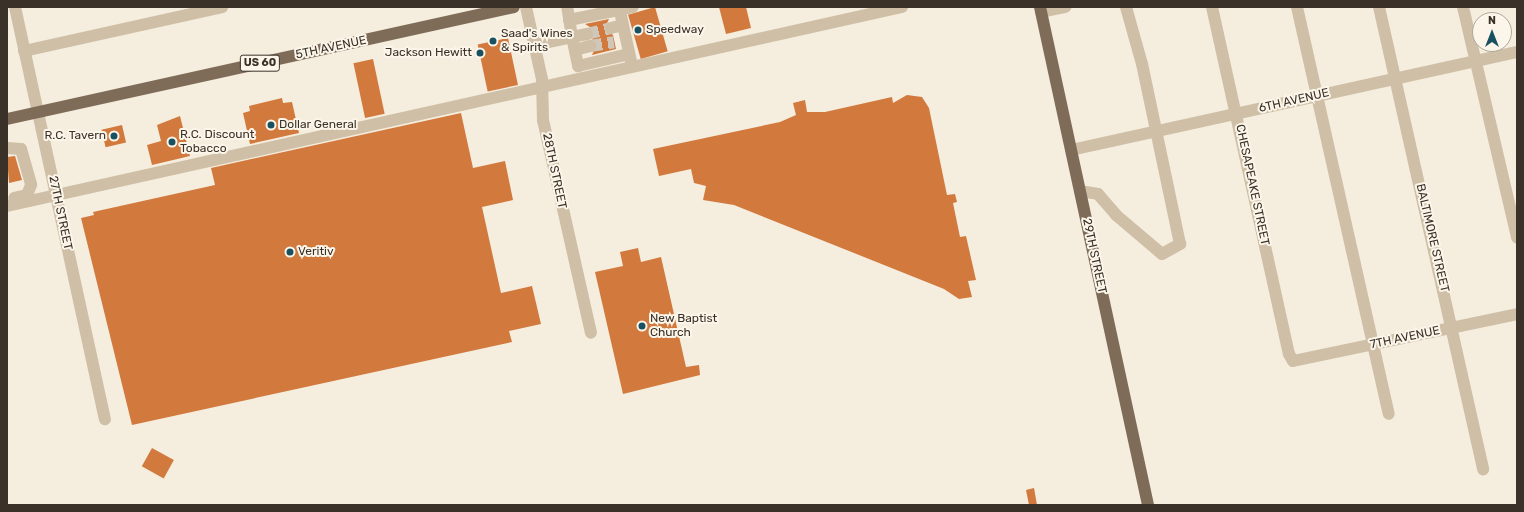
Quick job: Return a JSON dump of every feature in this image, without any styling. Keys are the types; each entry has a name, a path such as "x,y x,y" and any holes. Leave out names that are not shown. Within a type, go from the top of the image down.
{"main road":[{"name":"5TH AVENUE","path":"7,119 514,7"},
{"name":"29TH STREET","path":"1040,10 1148,504"}],"street":[{"name":"27TH STREET","path":"15,7 105,419"},
{"path":"24,51 222,7"},
{"name":"28TH STREET","path":"526,7 543,87 543,120 591,333"},
{"path":"567,7 578,66 629,54"},
{"path":"569,20 620,8 633,7"},
{"path":"7,206 902,7"},
{"path":"1040,10 1065,7"},
{"path":"1080,191 1098,194 1116,215 1162,254 1177,247 1179,230 1158,131 1126,7"},
{"name":"CHESAPEAKE STREET","path":"1212,7 1289,354 1293,361"},
{"path":"1297,7 1388,414"},
{"name":"BALTIMORE STREET","path":"1380,7 1483,469"},
{"path":"1463,7 1517,238"},
{"path":"620,8 623,25 620,40 629,54 632,67"},
{"path":"611,28 623,25"},
{"path":"535,45 588,34"},
{"path":"575,50 590,46"},
{"name":"6TH AVENUE","path":"1071,150 1517,52"},
{"path":"582,65 585,78"},
{"path":"7,148 21,149 31,185 27,195 7,199"},
{"name":"7TH AVENUE","path":"1293,361 1517,314"}],"building":[{"path":"655,7 668,51 641,59 628,15"},
{"path":"719,7 746,7 751,28 726,34"},
{"path":"609,19 604,29 613,35 616,49 592,55 597,44 592,39 593,29 585,24"},
{"path":"508,38 518,85 488,91 478,44"},
{"path":"373,59 385,114 365,118 353,63"},
{"path":"907,95 922,97 929,108 947,195 955,194 957,202 953,203 960,237 966,236 976,280 968,281 972,297 959,299 944,289 734,205 703,200 706,186 694,183 691,169 659,176 653,149 780,122 796,115 793,103 805,100 807,112 825,112 892,97 893,103"},
{"name":"Dollar General","path":"282,98 283,103 292,102 299,133 250,144 243,113 250,111 249,106"},
{"name":"Veritiv","path":"461,113 473,168 505,161 513,200 482,207 501,293 532,286 541,324 509,331 512,342 132,425 81,218 94,215 93,212 215,185 211,168"},
{"name":"R.C. Discount Tobacco","path":"180,116 190,156 152,165 147,145 161,141 157,125"},
{"name":"R.C. Tavern","path":"122,125 126,143 106,147 102,130"},
{"path":"15,156 22,180 9,183 7,157"},
{"name":"New Baptist Church","path":"638,248 641,262 661,257 686,367 699,365 700,375 623,394 595,272 623,266 620,252"},
{"path":"152,448 174,460 164,478 142,466"},
{"path":"1034,488 1037,505 1029,505 1026,490"}],"tunnel":[{"path":"587,34 611,28"},
{"path":"590,46 614,42"}],"place":[{"name":"Speedway","path":"638,30"},
{"name":"Saad's Wines & Spirits","path":"493,41"},
{"name":"Jackson Hewitt","path":"480,53"},
{"name":"Dollar General","path":"271,125"},
{"name":"R.C. Tavern","path":"114,136"},
{"name":"R.C. Discount Tobacco","path":"172,142"},
{"name":"Veritiv","path":"290,252"},
{"name":"New Baptist Church","path":"642,326"}]}
